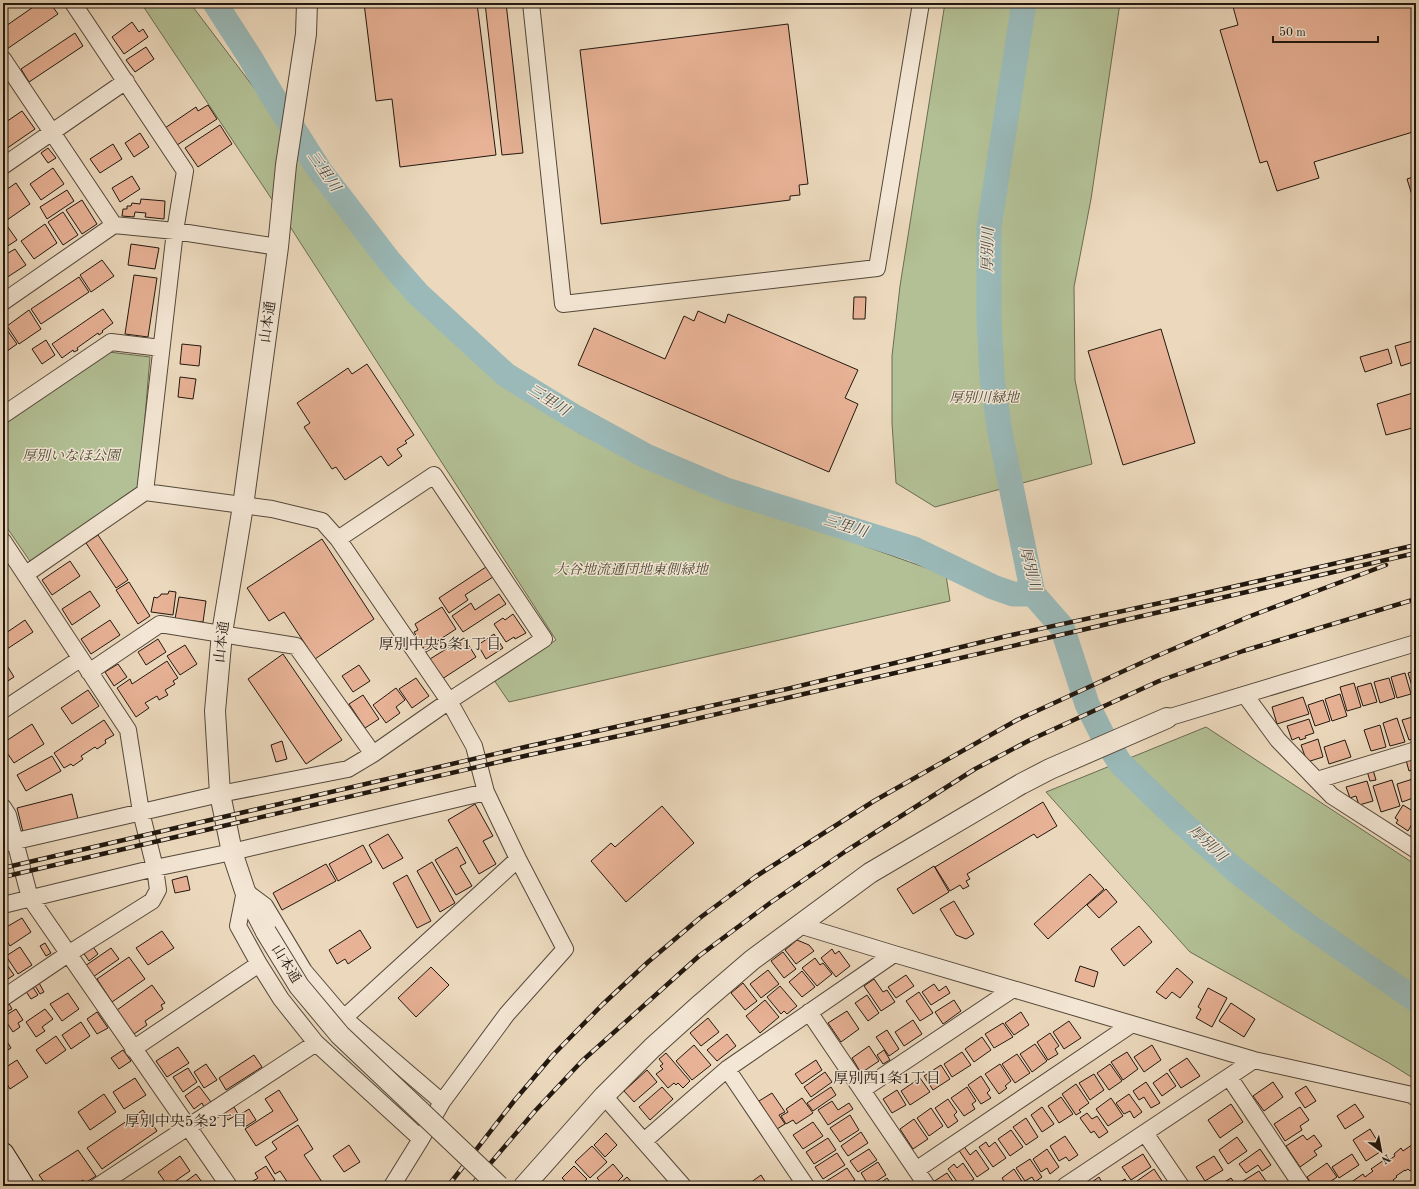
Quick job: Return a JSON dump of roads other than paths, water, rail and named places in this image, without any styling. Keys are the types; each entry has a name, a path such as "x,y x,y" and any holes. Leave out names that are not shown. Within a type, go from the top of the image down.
{"main road":[{"path":"3,1154 23,1186"}],"street":[{"path":"73,3 185,171 175,231 145,492"},
{"name":"山本通","path":"307,3 306,34 286,165 278,247 243,506 222,634 215,711 220,794 232,852 245,891 266,932 299,986 340,1035 499,1186"},
{"path":"531,3 563,304 877,268 921,3"},
{"path":"3,59 114,225"},
{"path":"3,166 126,81"},
{"path":"3,302 114,225 175,231 278,247"},
{"path":"3,415 111,342 161,348"},
{"path":"9,842 220,794 348,770 449,701 544,639 434,475 338,539"},
{"path":"26,574 145,492 272,509 322,521 338,539 449,701 474,746 486,792 518,859 565,949 507,1014 442,1102 421,1140 392,1186"},
{"path":"3,541 128,730 141,812 155,868 158,890 152,901 68,954 3,998"},
{"path":"3,710 160,624 296,646 373,754"},
{"path":"527,1185 604,1096 652,1048 752,960 870,873 1021,784 1050,769 1167,718 1416,643"},
{"path":"1245,695 1278,740 1332,796 1416,850"},
{"path":"1317,780 1416,750"},
{"path":"3,905 155,868 232,852 486,792"},
{"path":"3,807 8,815 9,842 30,898 229,1186"},
{"path":"344,1018 518,859"},
{"path":"421,1140 316,1043 281,999 238,926 245,891 265,906 304,971 344,1018 442,1102"},
{"path":"800,925 1254,1060 1412,1095 1416,1098"},
{"path":"644,1141 727,1069 894,954"},
{"path":"134,1049 259,964"},
{"path":"862,1090 1013,989"},
{"path":"810,1012 927,1186"},
{"path":"916,1170 1132,1024"},
{"path":"98,1186 316,1043"},
{"path":"1066,1186 1254,1060"},
{"path":"727,1069 806,1186"},
{"path":"1229,1077 1302,1186"},
{"path":"604,1096 682,1186"},
{"path":"1145,1133 1181,1186"}],"waterway":[{"name":"三里川","path":"215,3 320,171 390,262 418,294 506,375 573,416 646,456 726,490 914,549 993,587 1013,594 1033,594"},
{"name":"厚別川","path":"1024,3 989,227 989,318 992,378 1000,432 1033,594 1062,627 1087,704 1102,734 1120,763 1178,819 1235,870 1303,922 1416,1000"}],"railway":[{"path":"3,868 525,747 787,689 1007,636 1188,597 1416,545"},
{"path":"3,877 529,755 652,729 1416,553"},
{"path":"448,1186 514,1101 553,1055 602,1005 648,962 701,917 755,877 874,801 1017,720 1152,658 1248,617 1386,565"},
{"path":"471,1186 535,1111 582,1061 699,956 770,903 846,851 975,769 1030,740 1159,681 1243,651 1416,599"}],"district":[{"name":"厚別中央5条1丁目","path":"440,645"},
{"name":"厚別西1条1丁目","path":"887,1079"},
{"name":"厚別中央5条2丁目","path":"186,1122"}],"park label":[{"name":"厚別川緑地","path":"984,398"},
{"name":"厚別いなほ公園","path":"71,456"},
{"name":"大谷地流通団地東側緑地","path":"631,570"}]}
